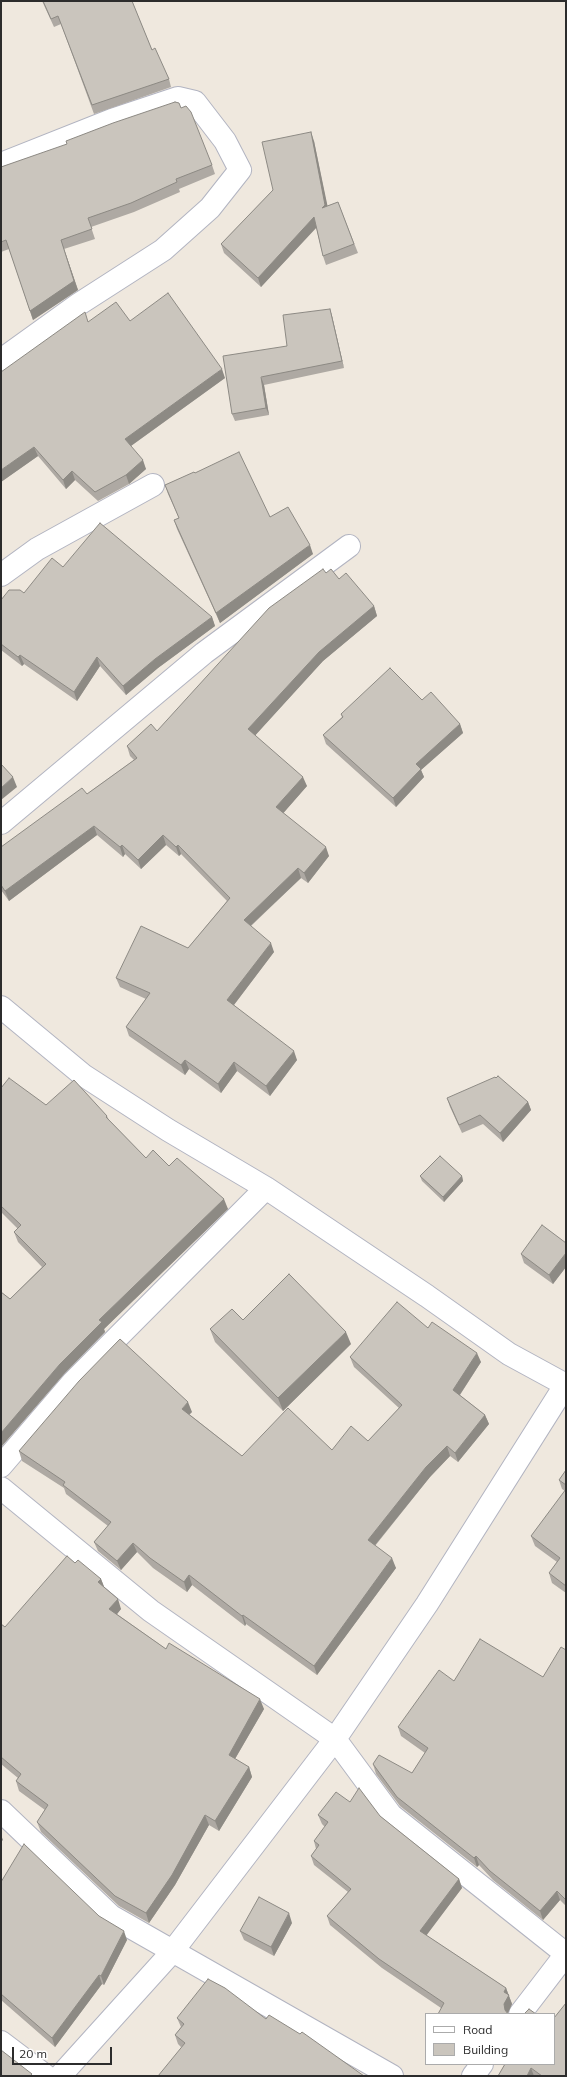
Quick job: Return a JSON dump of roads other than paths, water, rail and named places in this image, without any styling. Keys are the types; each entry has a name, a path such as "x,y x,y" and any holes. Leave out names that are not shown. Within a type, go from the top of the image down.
{"street":[{"path":"1,164 112,120 178,98 195,102 225,141 240,170 210,208 163,250 79,304 1,360"},
{"path":"1,575 37,549 153,485"},
{"path":"1,822 204,653 349,546"},
{"path":"1,1007 83,1075 168,1130 266,1188 427,1296 509,1354 566,1384 427,1604 335,1739 172,1952 60,2076"},
{"path":"1,1466 73,1382 266,1188"},
{"path":"1,1488 151,1611 335,1739 391,1815 566,1954 521,2013"},
{"path":"1,1812 111,1916 392,2076"},
{"path":"1,2042 46,2076"},
{"path":"473,2076 481,2065"}]}
